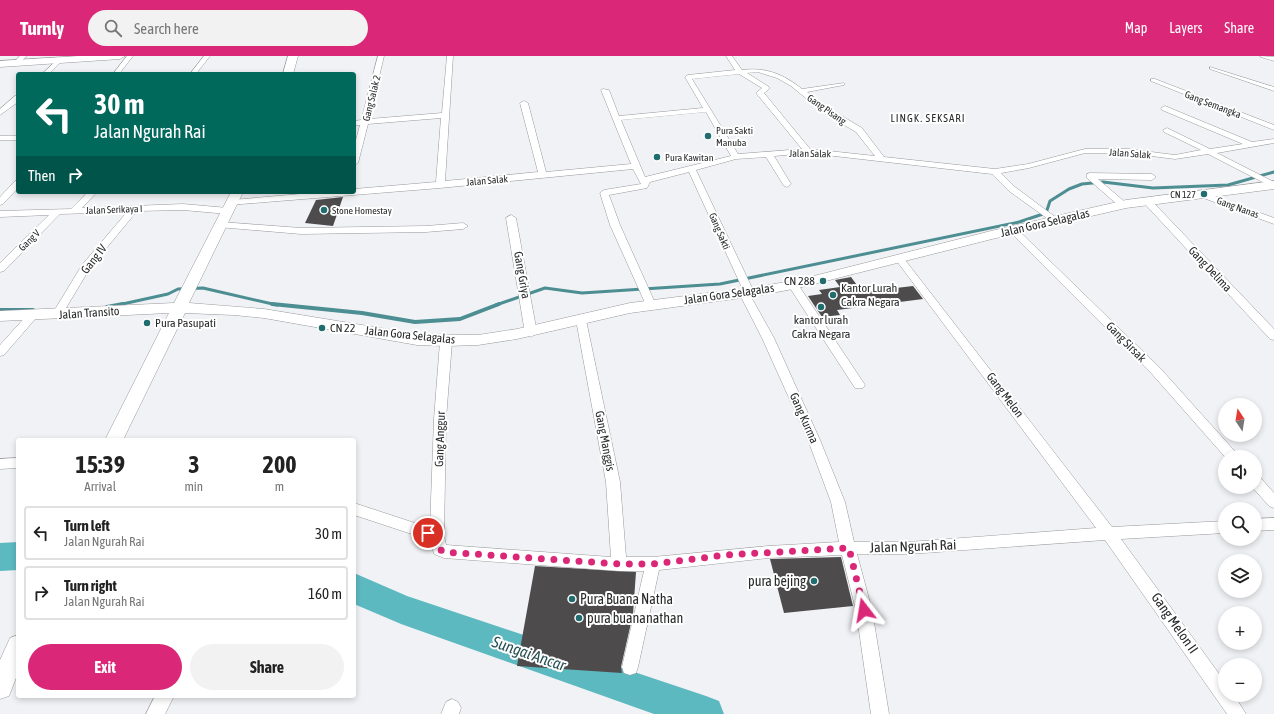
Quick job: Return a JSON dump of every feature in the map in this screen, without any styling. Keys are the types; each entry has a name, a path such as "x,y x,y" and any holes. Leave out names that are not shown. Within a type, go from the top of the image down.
{"street":[{"path":"16,63 24,56"},
{"path":"0,64 120,56"},
{"path":"118,72 130,56"},
{"path":"194,72 206,56"},
{"path":"289,72 293,56"},
{"name":"Gang Salak 2","path":"356,156 366,122 381,56"},
{"path":"440,184 450,56"},
{"path":"729,56 740,72 767,88 760,93 808,151"},
{"path":"1263,56 1274,59"},
{"path":"46,72 60,60"},
{"path":"1212,68 1274,89"},
{"name":"Gang Pisang","path":"740,72 764,71 789,82 826,111 859,130 881,158"},
{"path":"736,157 688,78 694,76 740,72"},
{"name":"Gang Semangka","path":"1153,80 1274,128"},
{"path":"802,91 842,84"},
{"path":"605,90 642,180 645,180"},
{"path":"0,114 16,100"},
{"path":"524,104 543,175"},
{"path":"1165,108 1250,144"},
{"path":"617,118 707,110"},
{"path":"356,123 445,115"},
{"path":"1167,130 1268,182"},
{"path":"0,138 16,138"},
{"name":"Jalan Salak","path":"649,300 614,225 604,193 644,186 646,184 645,180 692,170 736,157 808,151 995,172 1029,166 1085,151 1128,151 1175,157 1274,141"},
{"path":"768,154 787,184"},
{"name":"Jalan Salak","path":"356,192 636,166"},
{"name":"Gang Sakti","path":"692,170 746,290"},
{"path":"995,172 1051,218"},
{"path":"1123,205 1090,176 1152,177"},
{"name":"Jalan Gora Selagalas","path":"179,308 232,310 278,315 391,335 446,342 531,333 649,300 793,285 1014,231 1051,218 1147,201 1233,191 1268,182"},
{"path":"0,202 16,185"},
{"path":"74,211 91,194"},
{"name":"Jalan Salak","path":"232,202 323,194"},
{"name":"Gang Nanas","path":"1201,194 1274,221"},
{"name":"Gang Delima","path":"1147,201 1274,336"},
{"path":"115,438 232,202"},
{"name":"Jalan Serikaya I","path":"0,214 183,207 232,202"},
{"name":"Gang IV","path":"59,312 86,266 134,209"},
{"name":"Gang V","path":"0,269 58,211"},
{"name":"Gang Griya","path":"511,218 531,333"},
{"path":"221,225 301,231 426,229 463,226"},
{"name":"Gang Sirsak","path":"1014,231 1156,371 1227,450"},
{"name":"Gang Melon","path":"900,258 1110,533"},
{"path":"793,285 813,317 838,350 859,385"},
{"name":"Gang Kurma","path":"746,290 814,440 838,502 864,610 880,714"},
{"name":"Jalan Transito","path":"0,316 32,316 59,312 179,308"},
{"path":"0,352 32,316"},
{"name":"Gang Manggis","path":"581,320 613,482 619,564"},
{"name":"Gang Anggur","path":"437,536 440,420 446,342"},
{"path":"0,464 16,463"},
{"path":"1262,489 1274,502"},
{"path":"356,510 437,536"},
{"path":"1262,525 1274,524"},
{"name":"Jalan Ngurah Rai","path":"437,536 439,549 444,552 619,564 653,564 726,555 849,548 909,548 1110,533 1218,527"},
{"name":"Gang Melon II","path":"1110,533 1189,642 1237,714"},
{"path":"630,666 653,564"},
{"path":"0,688 16,651"},
{"path":"155,714 164,698"}],"building":[{"name":"Stone Homestay","path":"343,197 333,226 305,223 316,200"},
{"path":"851,277 862,292 913,286 923,299 837,310 840,315 822,317 808,296 822,294 819,290 840,287 835,280"},
{"name":"pura bejing","path":"841,557 853,606 784,613 770,559"},
{"name":"pura buananathan","path":"535,566 636,572 633,614 621,667 622,673 517,666"}],"waterway":[{"path":"496,305 545,288 582,293 720,284 1019,222 1046,213 1050,201 1069,189 1082,184 1103,182 1153,188 1228,185 1274,172"},
{"path":"120,305 168,294 178,289 203,288 273,304"},
{"path":"273,304 362,313 415,322 460,319 499,304"},
{"path":"107,307 120,305"},
{"path":"0,310 33,310"},
{"name":"Sungai Ancar","path":"0,557 16,556"},
{"name":"Sungai Ancar","path":"356,589 401,609 706,714"}],"place":[{"name":"Pura Sakti Manuba","path":"708,136"},
{"name":"Pura Kawitan","path":"657,157"},
{"name":"CN 127","path":"1204,194"},
{"name":"Stone Homestay","path":"324,210"},
{"name":"CN 288","path":"823,281"},
{"name":"Kantor Lurah Cakra Negara","path":"833,295"},
{"name":"kantor lurah Cakra Negara","path":"821,307"},
{"name":"Pura Pasupati","path":"147,323"},
{"name":"CN 22","path":"322,328"},
{"name":"pura bejing","path":"814,581"},
{"name":"Pura Buana Natha","path":"572,599"},
{"name":"pura buananathan","path":"579,618"}],"district":[{"name":"LINGK. SEKSARI","path":"928,118"}],"route":[{"path":"428,533 437,536 439,549 440,551 444,552 619,564 653,564 726,555 849,548 864,610"}]}
